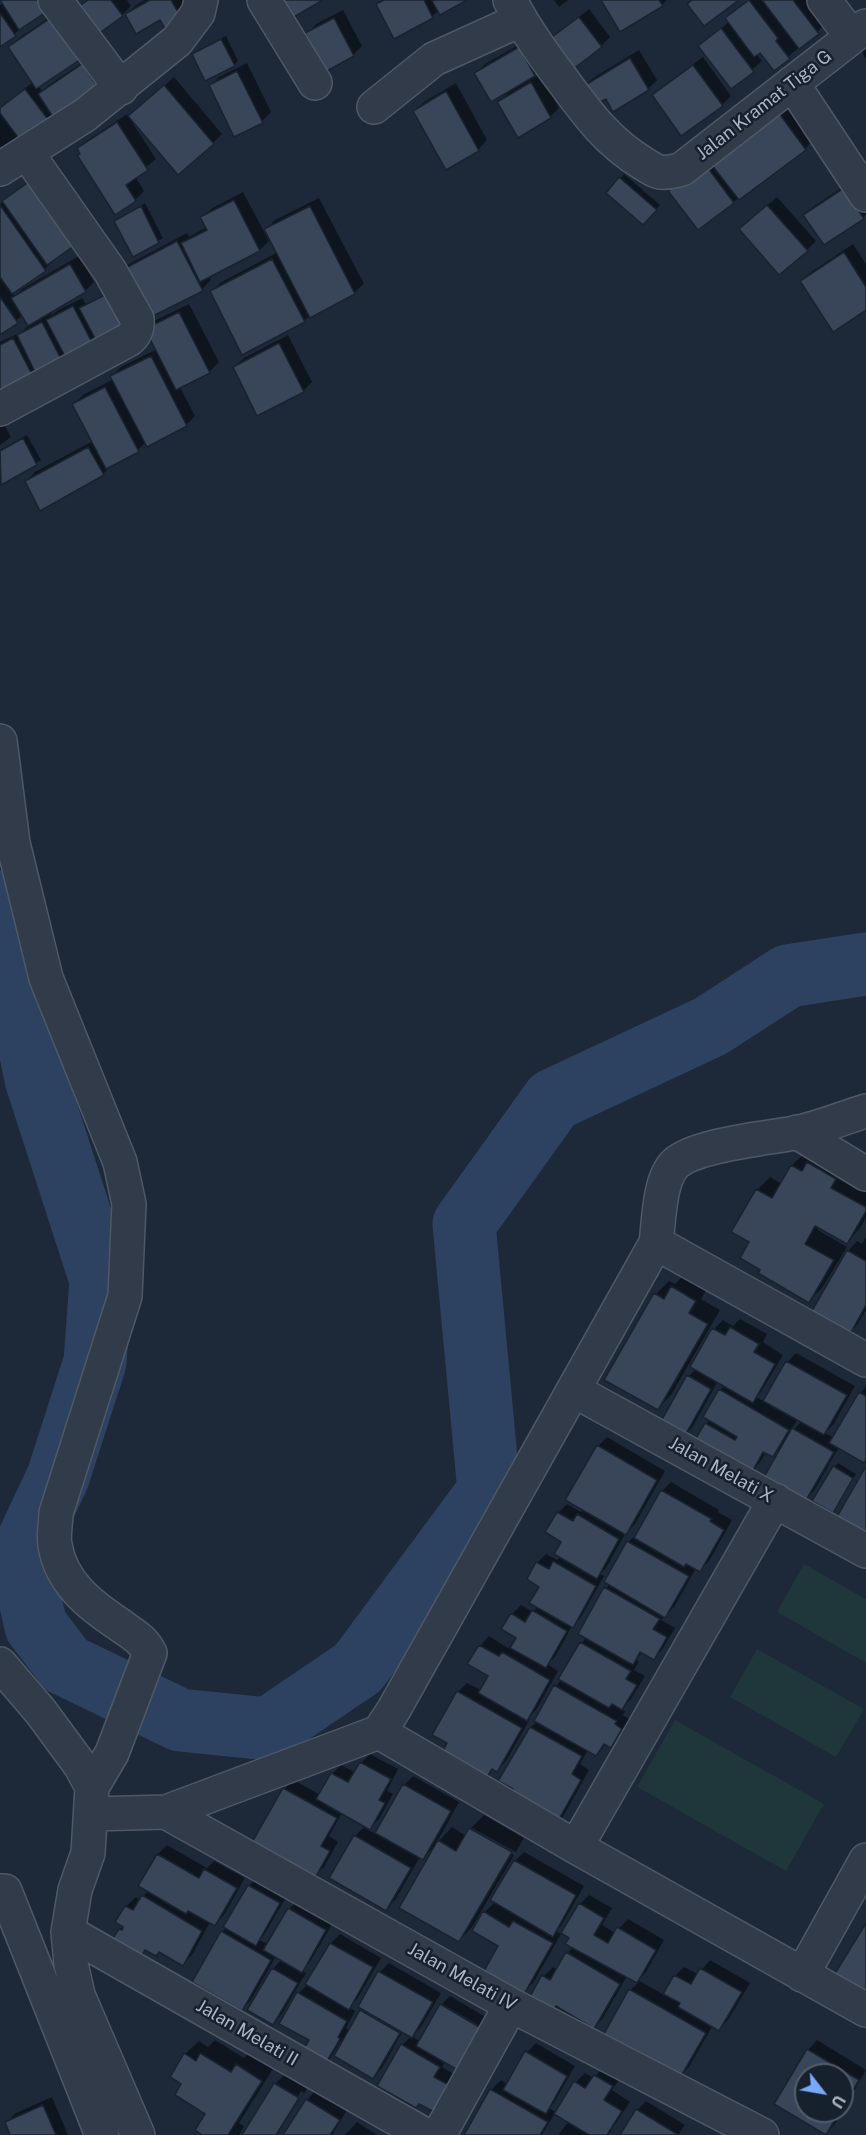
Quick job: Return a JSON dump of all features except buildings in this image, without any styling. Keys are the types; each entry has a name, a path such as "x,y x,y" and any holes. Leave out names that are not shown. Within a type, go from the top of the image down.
{"street":[{"path":"55,0 121,88"},
{"path":"0,409 128,340 133,336 138,325 137,319 110,271 14,161 85,115 177,41 198,13 201,0"},
{"path":"264,0 315,83"},
{"path":"824,0 859,31"},
{"path":"374,107 434,59 515,10"},
{"name":"Jalan Kramat Tiga G","path":"515,10 585,111 609,139 625,152 658,172 682,169 859,31"},
{"path":"792,83 866,195"},
{"path":"0,741 13,843 46,978 120,1162 129,1204 125,1296 56,1513 54,1543 59,1562 71,1585 88,1602 145,1643 150,1653 92,1801 88,1853 75,1890 68,1932 71,1964 78,1995 138,2135"},
{"path":"92,1801 166,1812 379,1732 575,1391 656,1243 664,1183 675,1164 693,1153 754,1138 797,1132 866,1111"},
{"path":"797,1132 866,1174"},
{"path":"656,1243 866,1360"},
{"name":"Jalan Melati X","path":"575,1391 866,1551"},
{"path":"576,1847 775,1500"},
{"path":"0,1664 80,1765 92,1801"},
{"path":"379,1732 576,1847 866,2010"},
{"name":"Jalan Melati IV","path":"166,1812 511,2005 762,2135"},
{"path":"802,1976 866,1860"},
{"path":"0,1891 5,1891 102,2135"},
{"name":"Jalan Melati II","path":"68,1932 425,2135"},
{"path":"439,2135 511,2005"}],"green space":[{"path":"804,1564 866,1599 866,1663 777,1612"},
{"path":"757,1649 864,1709 836,1757 730,1697"},
{"path":"675,1720 824,1804 786,1871 637,1787"}],"waterway":[{"path":"0,902 36,1079 101,1280 95,1362 58,1477 20,1558 36,1626 66,1665 180,1720 268,1729 358,1668 489,1491 464,1224 553,1100 711,1026 788,976 866,964"}]}
